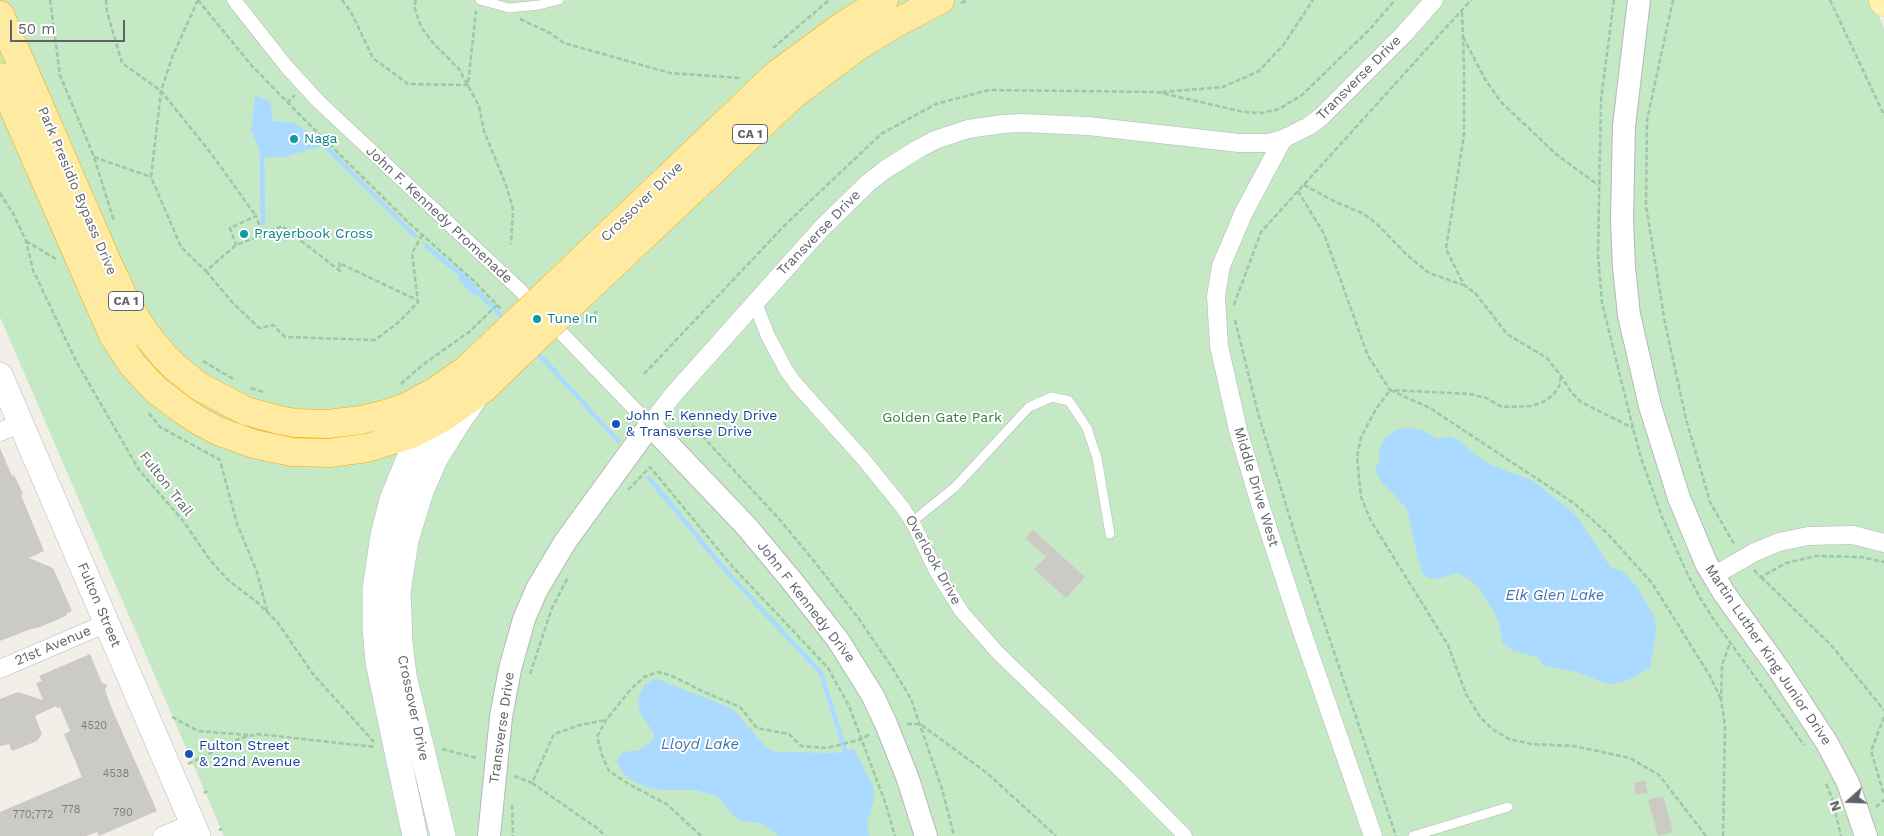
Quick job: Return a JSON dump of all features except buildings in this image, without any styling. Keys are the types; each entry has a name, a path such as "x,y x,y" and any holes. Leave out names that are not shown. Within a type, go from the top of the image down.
{"highway":[{"name":"Crossover Drive","path":"573,286 772,79 838,28 884,0"},
{"name":"Crossover Drive","path":"423,429 462,405 474,379 509,333 573,286 794,94 858,46 894,24 940,0"},
{"name":"Park Presidio Bypass Drive","path":"0,14 120,290 137,321 155,346 187,378 215,396 246,411 295,423 328,424 375,417 406,407 436,391 474,379"},
{"name":"Park Presidio Bypass Drive","path":"0,77 113,334 132,364 156,390 184,411 218,430 254,444 292,452 348,452 384,444 423,429"}],"main road":[{"name":"Fulton Street","path":"0,375 10,428 106,623 171,773 208,830"},
{"name":"Crossover Drive","path":"443,836 404,676 400,642 398,592 406,540 420,491 445,442 467,407 474,379"},
{"name":"Crossover Drive","path":"415,836 380,671 374,610 377,572 388,517 404,467 423,429"},
{"path":"409,808 422,836"}],"street":[{"name":"John F. Kennedy Promenade","path":"234,0 286,66 319,102 521,291 650,425"},
{"name":"Transverse Drive","path":"489,836 505,691 519,634 530,604 546,572 565,542 672,396 805,246 868,183 886,169 936,140 960,132 1003,124 1042,123 1239,143 1269,142 1283,139 1309,126 1321,117 1405,33 1434,0"},
{"name":"Martin Luther King Junior Drive","path":"1639,0 1628,77 1623,150 1623,242 1628,307 1644,383 1674,482 1693,534 1714,576 1827,743 1848,783 1866,836"},
{"name":"Middle Drive West","path":"1283,139 1244,212 1221,266 1216,296 1219,346 1238,430 1260,504 1301,631 1373,836"},
{"name":"Overlook Drive","path":"755,303 768,336 790,377 880,478 912,522 948,592 978,631 1004,659 1127,777 1185,836"},
{"name":"John F Kennedy Drive","path":"650,425 728,505 798,588 857,668 886,724 908,779 926,836"},
{"path":"1714,576 1742,558 1780,542 1808,536 1853,535 1884,543"},
{"name":"21st Avenue","path":"0,669 106,623"},
{"path":"162,836 208,830"}],"lane":[{"path":"480,0 508,8 531,6 559,0"},
{"path":"912,522 955,487 1029,407 1052,397 1069,401 1087,428 1098,458 1110,534"},
{"path":"1413,836 1508,807"}],"path":[{"path":"50,0 60,75 94,157 115,223"},
{"path":"106,0 107,12 122,63 161,91 210,152 256,216 263,235"},
{"path":"422,235 412,253 418,300 399,322 374,340 285,337 273,325 259,328 232,302 206,271 181,247 151,176 161,91 173,55 198,0 252,66 287,102 422,235 474,281 497,306 509,333"},
{"path":"342,0 351,12 373,58 408,84 468,85"},
{"path":"416,0 414,6 421,27 434,44 459,69 479,106 484,131 513,209 511,244"},
{"path":"1313,0 1284,44 1259,71 1224,87 1157,92 1244,112 1262,113 1279,108 1302,94 1370,29 1396,0"},
{"path":"1232,309 1261,232 1471,0"},
{"path":"1673,0 1647,120 1646,206 1665,322 1686,419 1710,502 1742,558 1832,645 1884,710"},
{"path":"1830,0 1884,115"},
{"path":"468,85 477,9"},
{"path":"1462,12 1464,135 1446,248 1464,285"},
{"path":"515,16 550,32 564,43 670,73 740,78"},
{"path":"1463,36 1485,79 1500,102 1556,154 1598,185"},
{"path":"287,102 294,96"},
{"path":"94,157 151,176"},
{"path":"1304,185 1362,213 1376,223 1407,256 1429,273 1464,285 1476,294 1508,334 1547,358 1571,392 1581,402 1633,428"},
{"path":"1298,191 1324,234 1368,356 1390,390 1438,413 1575,504 1608,533 1652,583 1710,676 1721,699"},
{"name":"Fulton Trail","path":"0,193 14,215 26,241 33,270 76,361 139,470 184,522 210,560 230,582 257,602 278,623 312,674 379,747 250,735"},
{"path":"236,245 230,228 256,216"},
{"path":"206,271 236,245 282,226 340,271 340,263 418,300"},
{"path":"400,386 421,366 469,332 497,306"},
{"path":"1235,319 1258,413 1299,548 1396,836"},
{"path":"196,356 241,383"},
{"path":"1390,390 1470,394 1486,398 1502,407 1531,406 1543,402 1553,395 1559,386 1561,376"},
{"path":"249,388 266,393"},
{"path":"1390,390 1361,437 1357,457 1361,497 1370,521 1448,645 1466,694 1480,717 1492,729 1509,739 1531,744 1574,746 1630,758 1659,775 1706,836"},
{"path":"692,425 780,520 814,561 859,618 911,699 942,789 954,836"},
{"path":"627,491 650,467 732,566 828,668 849,706 885,802 895,836"},
{"path":"1761,577 1786,563 1816,556 1861,556 1884,562"},
{"path":"528,680 552,608 568,576"},
{"path":"1723,836 1725,726 1721,699 1722,665 1730,643"},
{"path":"701,836 668,805 627,783 610,771 602,755 598,737 606,720 631,689 644,677 658,672 670,675 740,707 757,728 789,734 801,746 827,748 862,739 886,724"},
{"path":"172,717 198,731 250,735"},
{"path":"1884,717 1871,751 1884,795"},
{"path":"532,783 554,734 606,720"},
{"path":"920,724 987,773 1056,836"},
{"path":"171,773 250,735"},
{"path":"440,749 484,760"},
{"path":"512,775 532,783 598,828 605,836"}],"green space":[{"name":"Golden Gate Park","path":"0,0 1872,0 1884,28 1884,836 224,836 0,317"}],"water":[{"path":"255,96 270,101 273,121 295,123 324,145 285,157 262,157 251,129"},
{"name":"Elk Glen Lake","path":"1407,428 1421,430 1439,439 1449,436 1460,440 1472,452 1489,464 1533,481 1575,514 1611,568 1624,572 1639,590 1654,617 1656,625 1655,640 1650,668 1626,681 1614,684 1606,683 1577,672 1544,666 1537,657 1513,651 1502,642 1500,627 1495,614 1479,589 1469,579 1457,573 1437,579 1424,576 1419,563 1407,509 1382,483 1375,469 1380,460 1379,450 1385,437 1396,430"},
{"name":"Lloyd Lake","path":"657,679 733,709 765,746 775,752 835,753 853,749 874,789 874,799 867,824 869,836 779,836 762,824 740,820 732,814 720,799 713,795 696,790 660,790 649,788 631,780 625,775 616,761 623,752 640,750 654,739 654,733 640,713 638,703 644,686"}],"waterway":[{"path":"324,145 415,236"},
{"path":"262,157 263,223"},
{"path":"426,246 462,275 505,320"},
{"path":"461,279 473,292 479,294"},
{"path":"535,350 618,441"},
{"path":"649,478 725,570 821,673 845,750"}],"place":[{"name":"Naga","path":"294,139"},
{"name":"Prayerbook Cross","path":"244,234"},
{"name":"Tune In","path":"537,319"},
{"name":"John F. Kennedy Drive & Transverse Drive","path":"616,424"},
{"name":"Fulton Street & 22nd Avenue","path":"189,754"}]}
